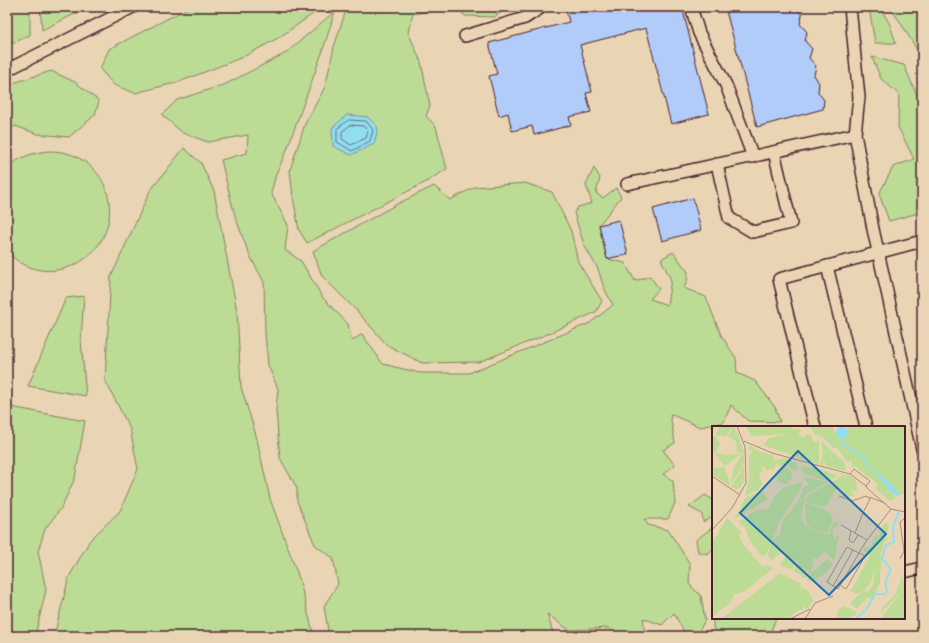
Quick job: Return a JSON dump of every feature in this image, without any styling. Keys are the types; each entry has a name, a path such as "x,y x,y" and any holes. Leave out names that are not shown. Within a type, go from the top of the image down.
{"lane":[{"path":"7,70 133,7"},
{"path":"465,36 525,18 542,7"},
{"path":"691,7 700,33 726,85 753,157"},
{"path":"850,7 859,97 855,134 878,252 922,449"},
{"path":"627,184 855,134"},
{"path":"717,164 729,218 753,232 790,222 774,152"},
{"path":"815,426 779,279 922,241"},
{"path":"827,266 866,426"},
{"path":"905,572 922,568"}],"green space":[{"path":"7,7 30,7 30,35 7,46"},
{"path":"40,7 89,7 42,30"},
{"path":"190,7 323,7 278,38 243,57 179,82 135,93 114,85 100,69 109,49"},
{"path":"347,7 439,7 436,10 413,14 408,32 421,62 430,106 426,116 436,127 447,169 424,183 307,243 299,230 290,170 305,124 325,87 334,47"},
{"path":"457,7 509,7 494,17 465,16"},
{"path":"869,7 875,8 884,15 890,25 896,43 875,43"},
{"path":"889,7 922,7 922,58 899,20"},
{"path":"335,11 322,53 286,152 276,174 271,193 288,225 285,250 301,261 323,298 348,324 352,341 362,334 383,364 420,373 469,373 590,323 613,305 604,288 598,269 584,245 574,213 578,207 592,203 586,185 594,168 600,178 596,193 603,198 616,188 621,197 599,225 607,259 625,263 635,281 650,276 659,289 650,299 667,305 671,280 661,259 673,252 688,272 687,281 684,288 706,297 721,335 736,358 737,373 755,381 775,407 780,422 748,421 731,405 724,422 700,427 670,414 675,443 663,450 675,465 663,474 673,481 675,503 668,519 644,519 648,525 668,530 690,564 689,584 701,596 705,620 698,633 684,632 674,613 662,625 643,618 645,633 641,636 611,636 609,628 569,630 547,614 554,636 329,636 324,606 338,584 333,558 315,545 297,501 297,488 280,458 276,410 278,389 268,365 265,333 264,282 249,254 235,216 221,160 247,153 248,135 208,142 183,133 162,115 177,100 226,84 286,53"},
{"path":"872,57 904,65 918,98 922,103 922,212 889,221 879,194 893,167 914,159 898,127 899,94 881,79"},
{"path":"51,71 75,82 99,101 95,115 69,137 38,134 15,126 7,132 7,85"},
{"path":"184,148 201,163 214,191 237,311 241,387 256,435 270,499 299,578 314,636 54,636 69,577 90,540 120,511 138,469 130,429 105,380 111,277 150,191"},
{"path":"48,151 62,152 75,156 92,168 104,184 109,201 109,219 103,237 92,252 77,264 50,271 30,267 18,261 7,252 7,169 16,161 26,156"},
{"path":"525,183 552,192 571,231 578,262 602,301 596,312 543,336 479,362 422,363 387,345 357,311 322,276 313,251 397,204 434,186 450,200 475,187"},
{"path":"84,296 81,340 86,396 28,386 66,298"},
{"path":"11,407 85,421 75,478 61,508 45,529 38,551 46,590 35,636 7,636 7,418"},
{"path":"705,495 712,499 712,518 703,522 702,514 689,507"},
{"path":"712,528 712,549 708,554 698,552 696,540"},
{"path":"713,619 776,619 769,636 717,636 713,627"}],"water":[{"path":"347,115 368,117 378,128 374,144 351,155 333,146 332,128"}],"building":[{"path":"576,7 682,7 709,114 671,124 646,28 580,45 592,92 586,93 591,112 569,117 571,125 534,135 532,126 512,131 508,113 499,116 489,76 497,74 489,43 569,22 566,10"},
{"path":"725,7 795,7 802,15 800,24 807,32 805,41 812,49 809,58 816,66 814,75 819,83 818,92 824,100 823,109 757,127"},
{"path":"693,198 701,230 662,241 653,209"},
{"path":"619,220 628,254 607,259 599,225"}]}
